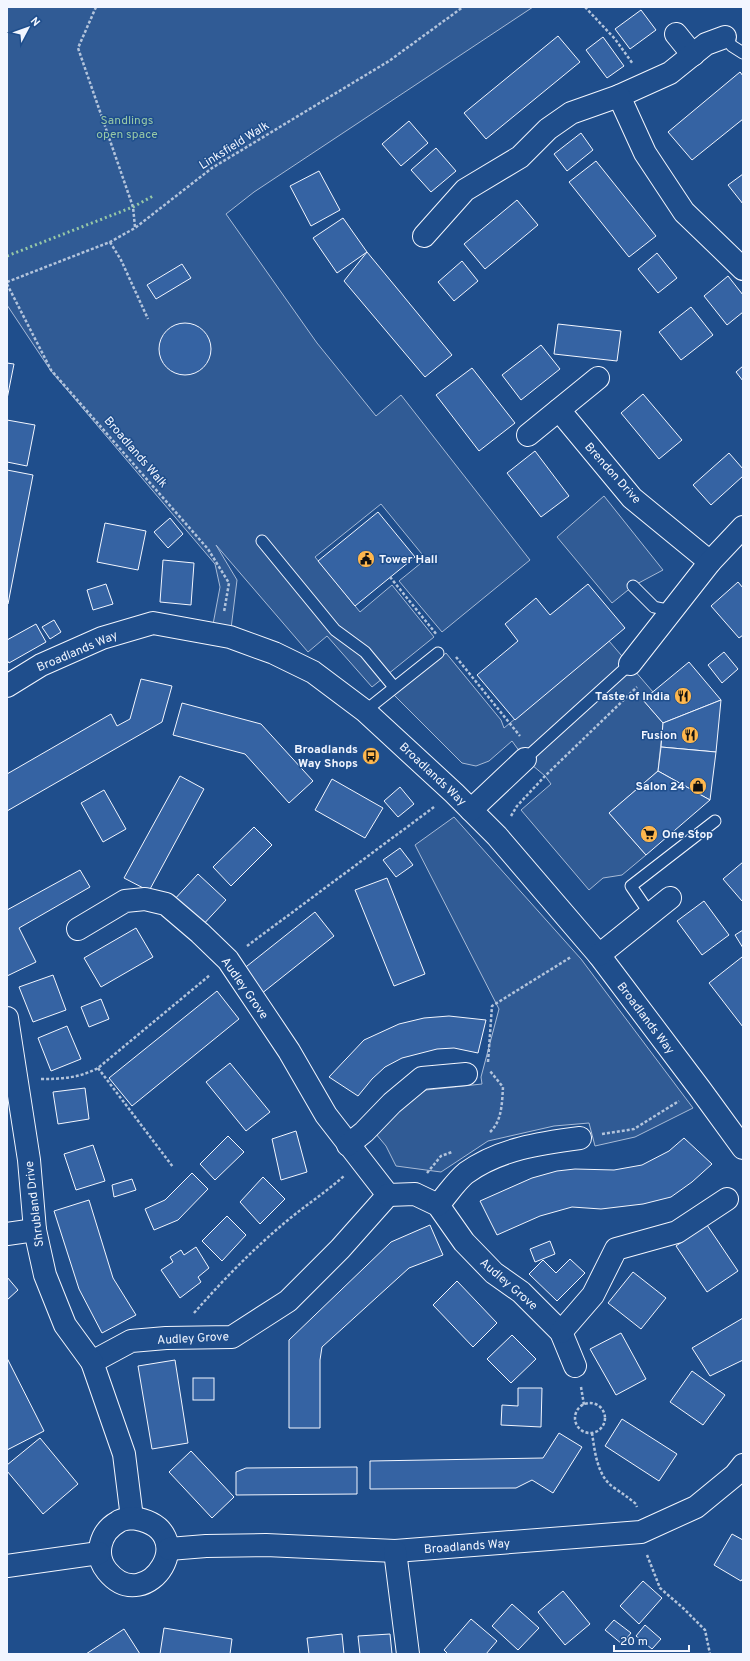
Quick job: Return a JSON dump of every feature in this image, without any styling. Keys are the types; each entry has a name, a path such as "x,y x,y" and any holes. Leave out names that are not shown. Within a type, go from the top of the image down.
{"street":[{"path":"676,34 693,55"},
{"path":"424,236 465,190 520,157 548,128 571,113 618,96 670,74 706,44 725,36"},
{"path":"618,96 645,153 684,212 743,269"},
{"path":"528,435 598,378"},
{"name":"Brendon Drive","path":"559,410 632,498 710,562"},
{"path":"630,664 710,562 743,527"},
{"name":"Broadlands Way","path":"7,686 41,665 102,638 153,623 230,637 274,653 313,672 365,711 454,793 497,836 594,950 700,1089 736,1122 743,1148"},
{"path":"471,810 529,755"},
{"path":"594,950 650,914 670,898"},
{"name":"Audley Grove","path":"78,929 125,901 145,900 166,904 200,933 228,960 289,1051 326,1115 388,1195"},
{"name":"Shrubland Drive","path":"7,1018 18,1079 29,1160 35,1230 45,1275 65,1325 92,1362 124,1454 132,1518"},
{"path":"348,1144 364,1132 392,1103 422,1078 466,1074"},
{"path":"438,1205 466,1173 501,1154 542,1142 580,1138"},
{"name":"Audley Grove","path":"92,1362 131,1341 166,1338 232,1337 288,1301 340,1249 388,1195 415,1194 438,1205 464,1242 494,1274 521,1292 561,1332 575,1366"},
{"path":"561,1332 593,1295 616,1249 677,1232 727,1200"},
{"path":"7,1234 35,1230"},
{"name":"Broadlands Way","path":"169,1549 206,1546 266,1545 395,1551 534,1542 641,1532 696,1507 735,1475 743,1465"},
{"path":"132,1518 145,1519 156,1526 164,1536 169,1549 166,1561 160,1573 149,1581 137,1585 124,1584 112,1577 104,1567 99,1553 102,1541 108,1529 119,1521 132,1518"},
{"path":"395,1551 408,1654"},
{"path":"7,1566 99,1553"}],"lane":[{"path":"725,36 732,46 743,53"},
{"path":"262,541 335,630 365,652 394,687"},
{"path":"633,586 654,607 672,611"},
{"path":"365,711 438,653"},
{"path":"529,755 630,664"},
{"path":"650,914 631,886 715,821"}],"path":[{"path":"96,7 78,48 132,207 135,228"},
{"name":"Linksfield Walk","path":"7,283 110,242 135,228 212,168 389,61 463,7"},
{"path":"585,7 615,39 632,63 643,86"},
{"path":"110,242 121,260 148,319"},
{"name":"Broadlands Walk","path":"7,283 51,370 208,549 229,582 220,636"},
{"path":"390,577 440,638"},
{"path":"455,656 529,755 551,770"},
{"path":"497,836 510,820 518,806 551,770 638,686"},
{"path":"18,1079 66,1079 86,1074 98,1068 228,960 454,793"},
{"path":"487,1135 496,1126 501,1107 503,1087 487,1067 492,1006 594,950"},
{"path":"98,1068 174,1167"},
{"path":"580,1138 634,1128 700,1089"},
{"path":"415,1194 421,1180 441,1156 453,1151"},
{"path":"193,1314 229,1272 260,1244 363,1161"},
{"path":"589,1403 598,1406 604,1414 605,1419 601,1428 592,1433 583,1431 575,1420 577,1411 584,1404 589,1403"},
{"path":"592,1433 596,1459 604,1476 615,1489 622,1491 636,1504 641,1532 649,1560 660,1588 684,1608 705,1630 710,1654"}],"shaded area":[{"path":"7,7 533,7 254,192 226,214 317,343 376,416 401,395 530,560 442,632 399,581 426,559 381,504 315,557 360,612 392,585 434,637 372,687 327,636 308,652 216,545 237,580 230,637 211,635 220,587 215,564 51,371 7,305"},
{"path":"604,496 663,570 633,586 612,603 557,537"},
{"path":"609,641 653,692 643,700 663,723 658,771 609,813 646,855 622,875 603,878 589,890 521,810 551,784 545,776 525,759 512,741 489,761 476,766 462,763 394,695 446,653 501,720 504,728"},
{"path":"454,817 581,959 693,1108 635,1137 595,1146 589,1123 554,1126 488,1141 441,1172 396,1166 386,1146 376,1134 409,1101 426,1090 482,1084 481,1077 499,1009 415,845"}],"building":[{"path":"641,10 656,30 630,49 615,29"},
{"path":"558,36 580,62 486,139 464,113"},
{"path":"603,37 624,66 607,78 586,50"},
{"path":"740,72 743,76 743,119 692,160 668,132"},
{"path":"409,121 428,143 401,166 382,144"},
{"path":"581,133 593,150 567,171 554,154"},
{"path":"436,148 456,171 431,192 411,170"},
{"path":"596,161 656,236 629,257 569,182"},
{"path":"319,171 340,210 311,226 290,186"},
{"path":"743,174 743,204 728,185"},
{"path":"517,200 538,225 485,269 464,244"},
{"path":"343,218 367,252 337,273 313,238"},
{"path":"367,252 452,355 425,377 344,281"},
{"path":"657,253 677,278 658,293 638,269"},
{"path":"462,261 478,281 454,301 438,282"},
{"path":"182,264 191,278 156,299 147,285"},
{"path":"728,276 743,295 743,312 727,325 704,296"},
{"path":"691,307 713,335 681,360 659,332"},
{"path":"180,323 190,323 204,330 211,344 211,354 204,368 190,375 180,375 170,371 163,364 159,354 159,344 163,334 170,327"},
{"path":"558,324 621,331 617,361 554,354"},
{"path":"541,345 560,369 521,400 502,375"},
{"path":"7,363 14,364 7,399"},
{"path":"743,366 743,381 736,372"},
{"path":"472,368 515,423 479,451 436,395"},
{"path":"643,394 682,440 659,459 621,413"},
{"path":"7,420 35,425 27,466 7,462"},
{"path":"535,451 569,496 541,517 507,473"},
{"path":"729,453 743,469 743,476 711,505 693,485"},
{"path":"7,470 33,475 8,604 7,604"},
{"name":"Tower Hall","path":"378,512 415,557 355,606 318,561"},
{"path":"170,518 183,534 168,548 154,532"},
{"path":"105,523 146,531 138,570 97,562"},
{"path":"163,560 194,563 191,605 160,602"},
{"path":"738,582 743,588 743,635 739,638 711,606"},
{"path":"106,584 113,604 93,610 87,590"},
{"path":"588,584 625,628 515,720 477,675 518,641 505,624 536,598 550,615"},
{"path":"54,620 61,632 50,639 42,627"},
{"path":"36,624 46,642 9,663 7,660 7,640"},
{"path":"724,652 738,669 722,683 708,665"},
{"name":"Taste of India","path":"689,662 721,700 663,723 643,700"},
{"path":"141,679 172,686 162,722 7,811 7,774 111,714 117,726 130,719"},
{"name":"Fusion","path":"721,700 716,752 661,747 663,723"},
{"path":"182,703 261,724 313,781 289,803 245,754 173,735"},
{"name":"Salon 24","path":"661,747 716,752 710,800 658,771"},
{"name":"One Stop","path":"658,771 710,800 646,855 609,813"},
{"path":"180,776 204,789 149,891 124,878"},
{"path":"332,779 383,808 365,838 315,810"},
{"path":"400,787 414,804 398,817 384,801"},
{"path":"104,790 126,829 103,842 81,803"},
{"path":"254,827 272,845 231,886 213,867"},
{"path":"400,848 413,865 396,877 383,860"},
{"path":"743,862 743,900 742,901 723,879"},
{"path":"80,870 90,887 19,928 36,962 7,976 7,910"},
{"path":"198,874 226,900 200,928 172,902"},
{"path":"387,878 425,974 394,986 355,890"},
{"path":"704,901 729,935 702,955 677,921"},
{"path":"315,912 334,936 256,998 237,974"},
{"path":"136,928 153,957 101,987 84,958"},
{"path":"743,930 743,948 735,935"},
{"path":"742,957 743,958 743,1027 709,983"},
{"path":"53,975 66,1010 33,1022 19,987"},
{"path":"217,991 239,1019 132,1106 109,1078"},
{"path":"101,999 109,1019 89,1027 81,1007"},
{"path":"449,1016 486,1020 478,1053 454,1048 437,1049 402,1058 385,1067 372,1079 358,1096 329,1077 364,1040 399,1024 424,1018"},
{"path":"67,1026 81,1059 51,1071 38,1038"},
{"path":"230,1063 270,1112 246,1131 206,1082"},
{"path":"85,1088 89,1119 58,1124 53,1092"},
{"path":"296,1131 307,1172 281,1180 272,1139"},
{"path":"228,1136 244,1152 215,1180 200,1164"},
{"path":"684,1138 712,1164 692,1182 671,1197 643,1204 601,1209 572,1207 540,1216 497,1235 480,1201 532,1178 557,1171 575,1169 614,1170 642,1165 669,1151"},
{"path":"93,1145 105,1181 76,1190 64,1154"},
{"path":"192,1173 208,1189 178,1220 154,1230 145,1209 165,1200"},
{"path":"263,1177 285,1199 260,1224 240,1202"},
{"path":"132,1179 136,1190 114,1197 112,1185"},
{"path":"89,1200 113,1278 136,1315 102,1333 79,1289 54,1211"},
{"path":"227,1216 246,1235 222,1261 202,1241"},
{"path":"430,1225 443,1255 409,1268 322,1347 320,1360 320,1428 289,1428 289,1340 391,1242"},
{"path":"707,1225 738,1271 707,1292 676,1246"},
{"path":"550,1241 555,1254 535,1262 530,1249"},
{"path":"196,1247 209,1268 198,1277 201,1282 180,1298 161,1270 173,1262 170,1257 181,1250 184,1255"},
{"path":"570,1259 585,1273 557,1301 529,1274 543,1260 556,1273"},
{"path":"633,1272 666,1298 641,1329 608,1303"},
{"path":"7,1277 18,1290 7,1300"},
{"path":"457,1281 497,1323 473,1347 433,1305"},
{"path":"743,1318 743,1360 710,1376 692,1348"},
{"path":"621,1333 646,1379 616,1395 590,1349"},
{"path":"512,1335 536,1359 511,1383 487,1359"},
{"path":"7,1358 44,1431 7,1450"},
{"path":"175,1360 188,1443 152,1449 138,1366"},
{"path":"692,1371 725,1395 703,1425 670,1402"},
{"path":"193,1378 214,1378 214,1400 193,1400"},
{"path":"518,1388 542,1388 541,1427 501,1425 502,1405 518,1406"},
{"path":"622,1419 677,1454 659,1481 605,1446"},
{"path":"559,1433 582,1447 553,1493 532,1480 516,1488 370,1489 370,1461 543,1458"},
{"path":"40,1438 78,1484 43,1514 7,1471 7,1465"},
{"path":"191,1451 234,1497 212,1518 169,1472"},
{"path":"357,1467 357,1494 236,1495 236,1472 246,1468"},
{"path":"732,1534 743,1540 743,1578 741,1581 714,1565"},
{"path":"643,1581 662,1598 639,1624 620,1606"},
{"path":"563,1591 590,1624 565,1645 538,1612"},
{"path":"512,1604 539,1628 518,1650 492,1626"},
{"path":"471,1619 497,1641 486,1654 448,1654 444,1650"},
{"path":"614,1620 631,1633 622,1644 605,1630"},
{"path":"645,1625 661,1639 652,1649 636,1636"},
{"path":"164,1628 232,1639 230,1654 160,1654"},
{"path":"124,1629 140,1654 86,1654"},
{"path":"342,1634 344,1654 309,1654 307,1638"},
{"path":"390,1634 392,1654 360,1654 358,1636"}],"hedge":[{"path":"7,256 133,207 153,196"}],"place":[{"name":"Tower Hall","path":"366,559"},
{"name":"Taste of India","path":"683,696"},
{"name":"Fusion","path":"690,735"},
{"name":"Broadlands Way Shops","path":"371,756"},
{"name":"Salon 24","path":"698,786"},
{"name":"One Stop","path":"649,834"}],"park label":[{"name":"Sandlings open space","path":"127,127"}]}
